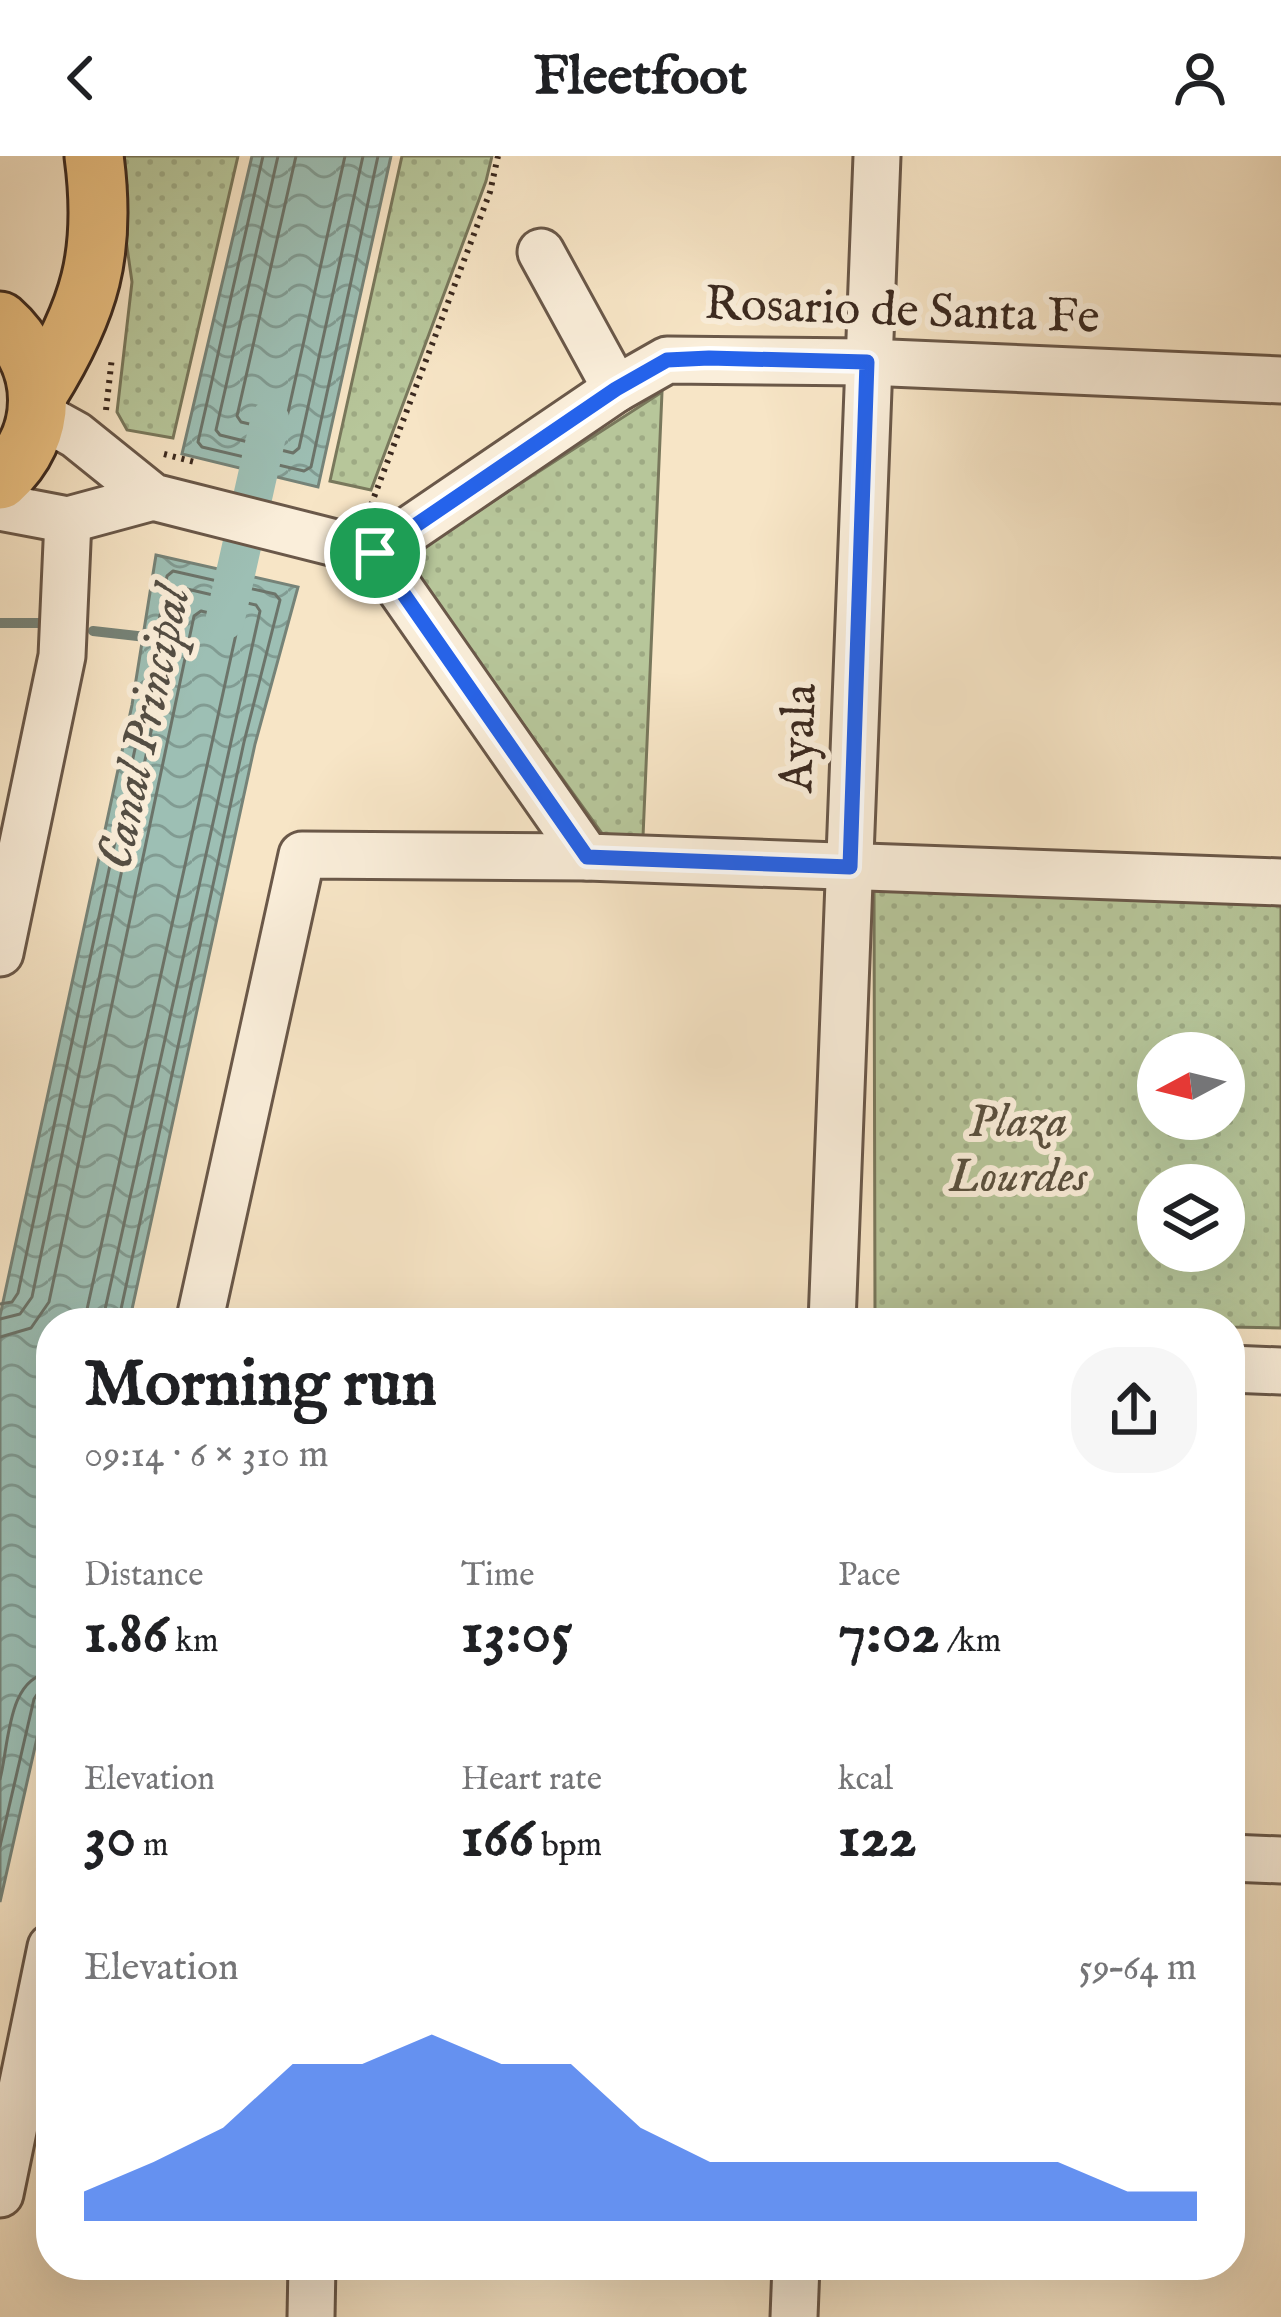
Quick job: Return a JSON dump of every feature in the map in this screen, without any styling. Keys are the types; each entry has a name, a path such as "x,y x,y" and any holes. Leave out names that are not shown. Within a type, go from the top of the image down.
{"main road":[{"path":"0,480 32,438 38,403 88,298 100,234 94,156"},
{"path":"0,321 26,350 38,403"}],"street":[{"name":"Ayala","path":"833,1308 877,156"},
{"path":"541,252 616,389"},
{"name":"Rosario de Santa Fe","path":"365,550 667,360 867,362 1281,380"},
{"path":"38,403 153,497 365,550 587,857"},
{"path":"0,507 68,520 153,497"},
{"path":"0,953 62,656 68,520"},
{"path":"202,1308 302,855 587,857 1281,882"},
{"path":"1245,1370 1281,1371"},
{"path":"1245,1859 1281,1860"},
{"path":"0,2194 36,2020"},
{"path":"311,2317 312,2280"},
{"path":"794,2317 795,2280"}],"path":[{"path":"365,550 490,192 498,156"},
{"path":"105,415 114,346"},
{"path":"156,452 199,463"}],"green space":[{"path":"114,156 238,156 173,438 127,430 117,412 132,282"},
{"path":"402,156 492,156 371,490 330,481"},
{"path":"662,392 643,837 603,835 410,567 413,553"},
{"name":"Plaza Lourdes","path":"874,883 1281,892 1281,1328 1245,1327 1245,1308 875,1308"}],"water":[{"path":"252,156 391,156 318,487 182,454"},
{"path":"156,555 298,587 255,744 132,1308 36,1308 36,1742 0,1902 0,1316 132,705"}],"waterway":[{"name":"Canal Principal","path":"225,620 270,420"},
{"path":"0,623 51,623"},
{"path":"93,631 155,638"}],"route":[{"path":"667,360 867,362 850,867 587,857 375,553 616,389 667,360"}]}
